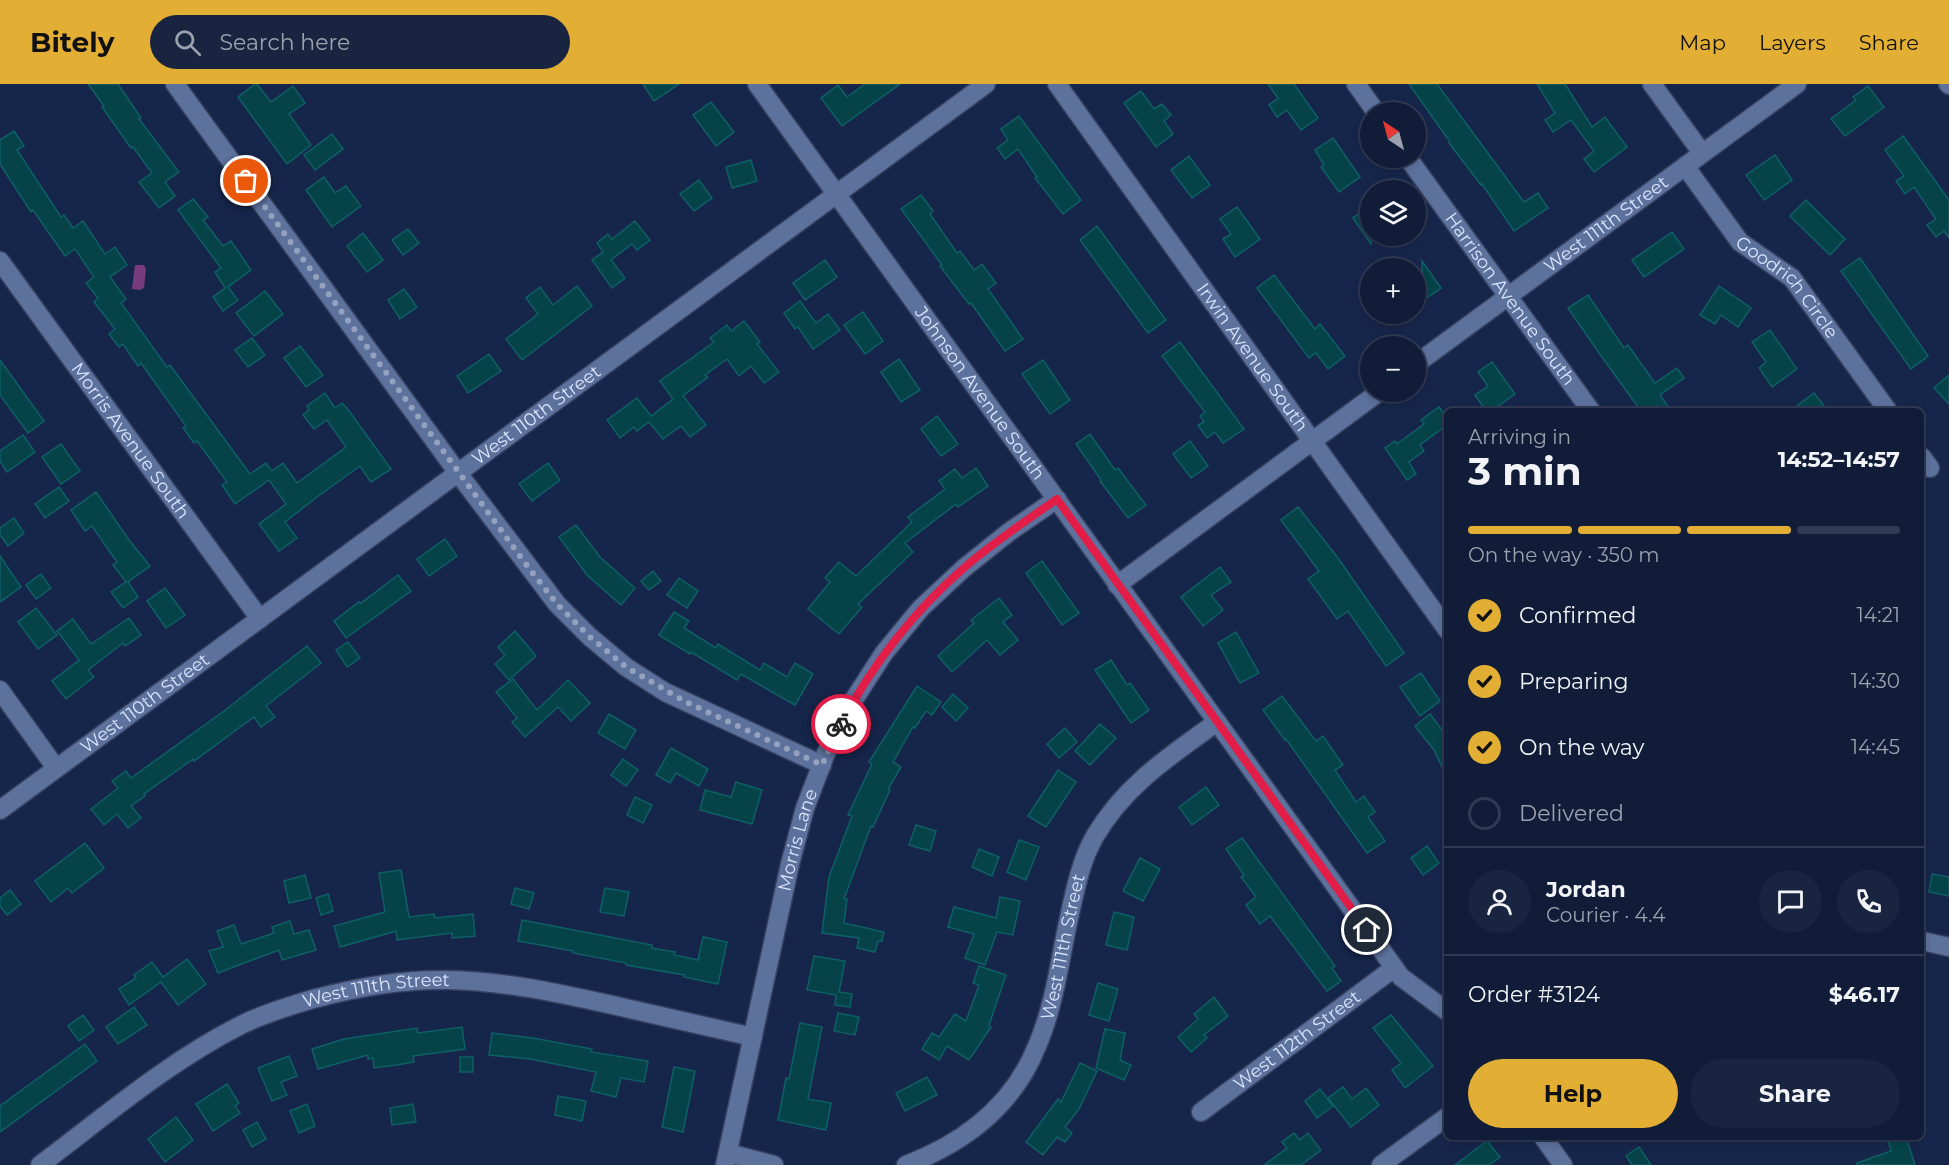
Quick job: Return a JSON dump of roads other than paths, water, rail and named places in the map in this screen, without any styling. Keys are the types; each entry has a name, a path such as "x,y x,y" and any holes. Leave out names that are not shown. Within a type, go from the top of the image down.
{"street":[{"path":"175,84 458,473 557,604 590,637 626,667 686,702 822,765"},
{"name":"Johnson Avenue South","path":"758,84 1394,968 1401,977 1444,1008"},
{"name":"West 110th Street","path":"0,810 987,84"},
{"name":"Irwin Avenue South","path":"1057,84 1444,625"},
{"path":"1356,84 1369,102"},
{"path":"1652,84 1702,153"},
{"name":"West 111th Street","path":"1426,357 1797,84"},
{"name":"Goodrich Circle","path":"1685,166 1740,242 1791,278 1886,408"},
{"name":"Harrison Avenue South","path":"1415,168 1589,408"},
{"name":"Morris Avenue South","path":"0,261 260,619"},
{"path":"1117,585 1365,402"},
{"name":"Morris Lane","path":"727,1159 790,864 805,808 822,765 853,701 884,653 921,608 964,568 1009,532 1057,499"},
{"path":"0,690 56,768"},
{"name":"West 111th Street","path":"906,1165 940,1151 971,1132 998,1108 1020,1079 1037,1048 1049,1013 1080,871 1095,837 1115,806 1139,780 1217,722"},
{"path":"1924,941 1949,947"},
{"name":"West 112th Street","path":"1201,1112 1394,968"},
{"name":"West 111th Street","path":"40,1165 147,1085 241,1025 290,1006 341,992 393,984 445,980 498,983 550,991 753,1037"},
{"path":"1381,1165 1444,1119"},
{"path":"1545,1140 1563,1165"},
{"path":"727,1159 774,1165"}]}
